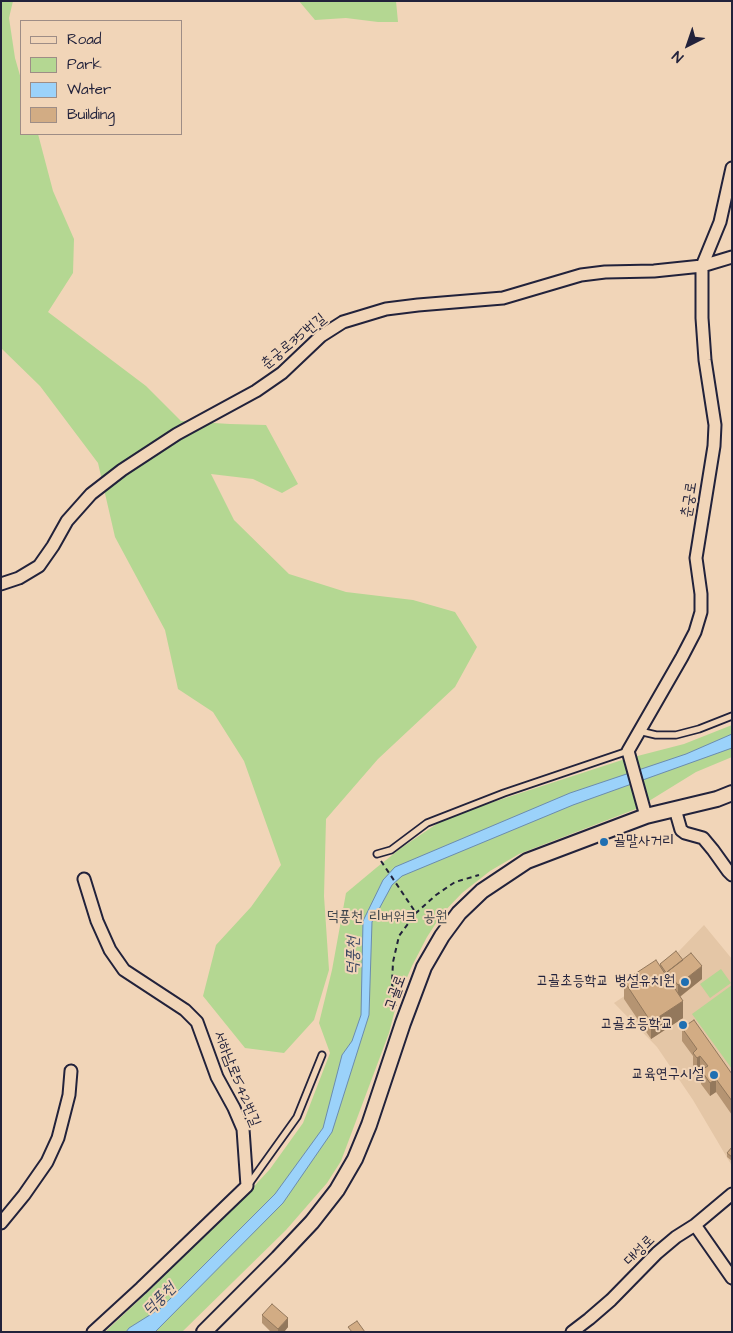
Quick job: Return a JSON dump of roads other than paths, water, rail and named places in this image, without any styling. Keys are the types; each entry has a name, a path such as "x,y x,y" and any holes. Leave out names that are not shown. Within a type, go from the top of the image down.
{"street":[{"path":"702,266 720,222 732,168"},
{"path":"702,266 732,257"},
{"name":"춘궁로35번길","path":"1,584 19,578 39,566 67,521 91,494 122,470 177,434 256,391 282,373 322,336 343,322 386,309 504,298 581,276 605,272 654,271 702,266"},
{"name":"춘궁로","path":"628,751 687,649 701,612 696,558 714,446 715,425 705,360 702,318 702,266"},
{"path":"628,751 646,816"},
{"name":"고골로","path":"204,1332 218,1325 312,1222 337,1190 354,1159 369,1125 424,967 442,936 459,913 482,890 527,861 646,816 717,799 732,793"},
{"path":"676,809 681,830 703,838 732,875"},
{"name":"서하남로542번길","path":"84,879 100,928 110,950 124,970 185,1010 197,1022 217,1077 243,1129 248,1186"},
{"path":"1,1223 24,1195 47,1162 58,1138 69,1096 71,1071"},
{"path":"93,1332 248,1186"},
{"name":"대성로","path":"572,1332 611,1300 657,1253 676,1237 696,1225 732,1194"},
{"path":"696,1225 732,1278"}],"lane":[{"path":"640,731 656,735 676,735 699,729 732,716"},
{"path":"376,854 391,850 427,823 504,793 628,751"},
{"path":"248,1186 297,1117 322,1054"}],"water":[{"path":"732,734 732,748 573,805 402,876 392,885 372,922 369,1015 332,1132 283,1203 155,1332 126,1332 129,1328 161,1308 275,1194 323,1128 342,1055 352,1041 361,1015 363,921 383,880 395,867 570,793 686,754"}],"place":[{"name":"골말사거리","path":"604,842"},
{"name":"고골초등학교 병설유치원","path":"685,982"},
{"name":"고골초등학교","path":"683,1025"},
{"name":"교육연구시설","path":"714,1075"}],"park label":[{"name":"덕풍천 리버워크 공원","path":"387,918"}],"water label":[{"name":"덕풍천","path":"354,956"},
{"name":"덕풍천","path":"160,1300"}]}
